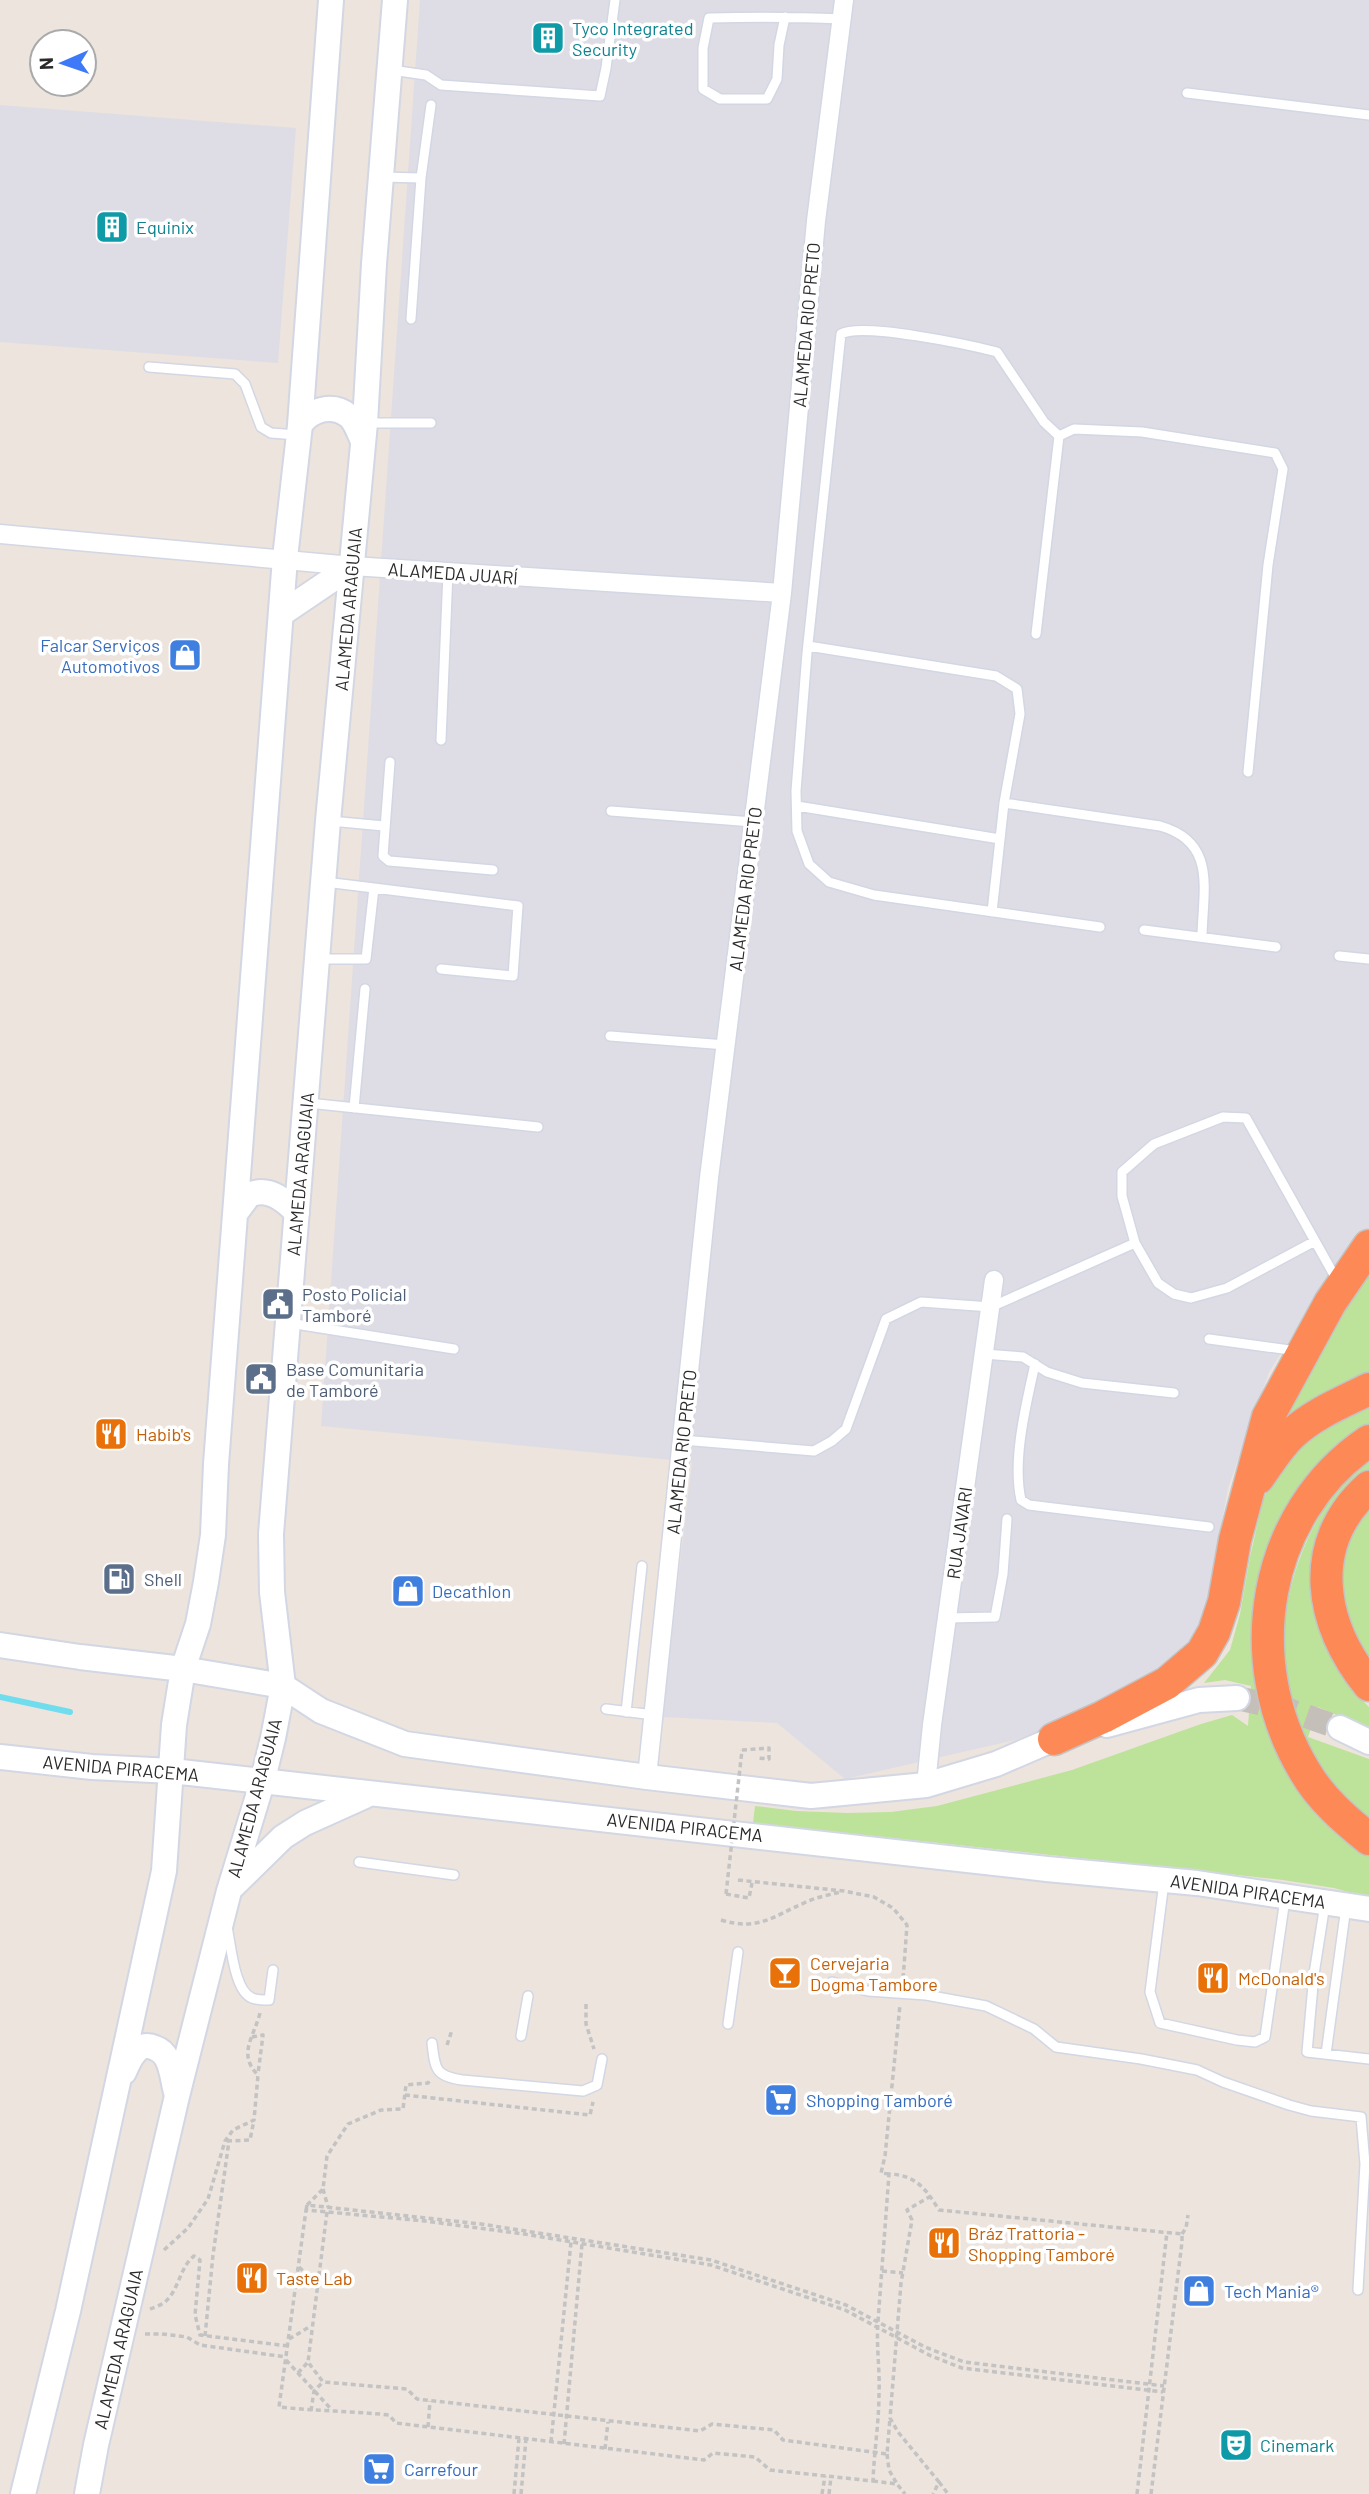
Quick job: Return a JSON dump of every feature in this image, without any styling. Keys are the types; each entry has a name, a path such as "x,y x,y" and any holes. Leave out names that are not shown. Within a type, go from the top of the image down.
{"highway":[{"path":"1054,1739 1167,1683 1202,1653 1214,1632 1224,1602 1235,1540 1268,1417 1301,1352 1369,1246"},
{"path":"1247,1493 1280,1446 1294,1432 1369,1389"},
{"path":"1369,1441 1328,1475 1304,1507 1276,1568 1269,1599 1267,1629 1270,1678 1287,1738 1320,1793 1340,1815 1369,1839"},
{"path":"1369,1487 1349,1511 1334,1536 1326,1561 1326,1590 1332,1620 1346,1651 1369,1685"}],"main road":[{"path":"23,2494 68,2311 164,1871 173,1771 174,1725 183,1669 198,1624 213,1535 216,1464 285,558 300,430 331,0"},
{"name":"ALAMEDA ARAGUAIA","path":"87,2494 177,2096 226,1901 274,1738 283,1686 272,1592 271,1534 328,821 364,432 380,177 395,0"},
{"path":"303,376 311,388 330,397 350,393 367,384"},
{"path":"300,430 310,414 320,409 349,415 364,432"},
{"path":"281,614 352,566"},
{"path":"237,1211 249,1195 263,1192 285,1201 298,1213"},
{"path":"0,1645 183,1669 283,1686 321,1711 405,1744 811,1796 926,1785 996,1764 1054,1739 1199,1700 1237,1698"},
{"path":"1340,1728 1369,1742"},
{"name":"AVENIDA PIRACEMA","path":"0,1757 92,1767 173,1771 369,1795 1164,1880 1347,1905"},
{"path":"226,1901 283,1837 305,1822 369,1795"},
{"path":"118,2085 134,2053 142,2046 149,2045 161,2050 168,2060 177,2096"}],"street":[{"name":"ALAMEDA RIO PRETO","path":"648,1777 709,1178 782,593 816,221 844,0"},
{"name":"ALAMEDA JUARÍ","path":"0,534 352,566 782,593"},
{"name":"RUA JAVARI","path":"926,1785 994,1280"}],"lane":[{"path":"389,70 426,75 441,85 600,96 607,68 615,0"},
{"path":"785,17 779,45 777,79 766,99 720,99 702,89 703,48 709,18 785,17 842,19"},
{"path":"1187,93 1369,115"},
{"path":"411,320 421,178 431,105"},
{"path":"380,177 421,178"},
{"path":"1059,436 1044,422 997,352 964,344 881,332 848,330 841,334 801,725 797,831 809,864 829,882 874,895 1100,927"},
{"path":"149,367 234,374 245,384 261,427 271,433 300,430"},
{"path":"364,432 431,423"},
{"path":"1059,436 1074,429 1142,432 1275,453 1283,469 1268,565 1248,772"},
{"path":"1036,634 1059,436"},
{"path":"441,740 448,572"},
{"path":"808,646 996,676 1017,689 1020,714 1004,803 992,912"},
{"path":"390,762 383,856 388,860 493,870"},
{"path":"1004,803 1160,826 1184,835 1196,847 1203,864 1202,936"},
{"path":"797,806 1000,839"},
{"path":"611,811 753,822"},
{"path":"328,821 384,826"},
{"path":"324,882 518,906 513,976 442,969"},
{"path":"318,959 366,959 374,888"},
{"path":"1144,930 1276,947"},
{"path":"1339,956 1369,959"},
{"path":"354,1108 365,989"},
{"path":"610,1035 726,1045"},
{"path":"306,1103 538,1127"},
{"path":"1315,1241 1227,1288 1191,1298 1174,1294 1158,1283 1135,1243 1122,1196 1122,1172 1154,1144 1223,1117 1246,1118 1341,1286"},
{"path":"682,1440 814,1451 846,1429 886,1319 921,1302 991,1307 1135,1243"},
{"path":"287,1323 454,1349"},
{"path":"1209,1339 1301,1352"},
{"path":"984,1354 1023,1357 1047,1372 1082,1383 1174,1393"},
{"path":"1035,1364 1016,1480 1021,1500 1029,1505 1209,1528"},
{"path":"947,1618 995,1617 1003,1574 1007,1519"},
{"path":"626,1712 642,1566"},
{"path":"606,1709 654,1715"},
{"path":"359,1862 454,1875"},
{"path":"1164,1880 1150,1992 1160,2023 1237,2040 1255,2042 1265,2037 1286,1895"},
{"path":"226,1901 239,1982 244,1993 252,1998 266,2000 272,1970"},
{"path":"1326,2054 1347,1905"},
{"path":"1347,1905 1314,1974 1307,2052 1369,2059"},
{"path":"728,2024 738,1952"},
{"path":"832,1982 868,1991 926,1995 986,2006 1034,2029 1056,2047 1197,2070 1289,2105 1311,2111 1360,2117 1365,2164 1359,2290"},
{"path":"521,2036 528,1996"},
{"path":"432,2043 437,2070 445,2077 462,2080 583,2091 597,2085 602,2059"}],"path":[{"path":"758,1758 769,1759 769,1748 742,1750 726,1894 749,1898 754,1883 738,1880 844,1891 874,1897 893,1908 907,1926 885,2156 881,2172 902,2174 915,2179 931,2196 939,2210 1182,2234"},
{"path":"721,1920 732,1923 764,1923 807,1901 844,1891"},
{"path":"258,2075 248,2066 247,2049 266,2000"},
{"path":"227,2141 250,2140 264,2035 252,2036"},
{"path":"298,2374 308,2362 327,2210 323,2189 327,2156 348,2124 381,2109 403,2109 404,2096"},
{"path":"205,2336 227,2141 233,2130 254,2120"},
{"path":"156,2256 188,2228 208,2199 223,2161"},
{"path":"873,2481 879,2396 878,2324 889,2174"},
{"path":"215,2179 217,2177 223,2181"},
{"path":"323,2189 307,2208 279,2407 388,2415 396,2423 704,2460 713,2453 755,2457 769,2470 897,2484"},
{"path":"905,2494 889,2470 887,2454 903,2273 912,2220 907,2210 931,2196"},
{"path":"307,2208 571,2239 711,2260 846,2305 897,2334 964,2362 1164,2386"},
{"path":"1151,2494 1182,2234 1188,2216"},
{"path":"1137,2494 1167,2232"},
{"path":"551,2442 571,2239"},
{"path":"564,2444 582,2241"},
{"path":"127,2311 150,2309 166,2301 181,2278 187,2261 194,2256 200,2260 195,2319 200,2345"},
{"path":"299,2266 318,2285"},
{"path":"882,2271 903,2273"},
{"path":"195,2319 207,2316"},
{"path":"289,2339 312,2326"},
{"path":"119,2344 140,2334 162,2333 187,2337 200,2345 286,2358 331,2409"},
{"path":"897,2334 931,2356 962,2368 1163,2392"},
{"path":"200,2335 288,2346"},
{"path":"308,2362 323,2382 407,2389 417,2399 700,2431 712,2424 774,2430 783,2440 887,2454"},
{"path":"311,2411 314,2391 323,2382"},
{"path":"879,2396 891,2398"},
{"path":"428,2427 430,2401"},
{"path":"890,2418 898,2432 948,2494"},
{"path":"605,2449 608,2422"},
{"path":"514,2494 519,2438"},
{"path":"521,2494 526,2439"},
{"path":"822,2494 825,2476"},
{"path":"829,2494 831,2477"},
{"path":"933,2494 939,2482"}],"shaded area":[{"path":"420,0 1369,0 1369,1227 1332,1273 1269,1372 1228,1488 1203,1625 1182,1664 1144,1692 1015,1740 845,1779 777,1723 662,1717 692,1462 321,1426"},
{"name":"Equinix","path":"0,105 296,128 278,363 0,342"}],"green space":[{"path":"1369,1266 1369,1382 1277,1437 1292,1398"},
{"path":"1369,1402 1369,1433 1327,1466 1258,1644 1352,1844 1369,1855 1369,1898 1334,1888 1283,1880 753,1823 755,1806 847,1813 891,1812 937,1806 1072,1770 1232,1715 1248,1726 1251,1686 1225,1680 1204,1683 1230,1650 1263,1500 1277,1470 1303,1438"},
{"path":"1369,1462 1369,1479 1342,1505 1331,1654 1352,1690 1369,1707 1369,1733 1318,1707 1308,1737 1369,1759 1369,1824 1328,1783 1311,1756 1298,1728 1289,1698 1283,1653 1288,1601 1304,1547 1331,1499 1349,1478"},
{"path":"1369,1507 1369,1674 1343,1624 1341,1543"}],"waterway":[{"path":"0,1697 70,1712"}],"tunnel":[{"path":"1237,1698 1286,1709 1340,1728"}],"place":[{"name":"Tyco Integrated Security","path":"548,38"},
{"name":"Equinix","path":"112,227"},
{"name":"Falcar Serviços Automotivos","path":"185,655"},
{"name":"Posto Policial Tamboré","path":"278,1304"},
{"name":"Base Comunitaria de Tamboré","path":"261,1379"},
{"name":"Habib's","path":"111,1434"},
{"name":"Shell","path":"119,1579"},
{"name":"Decathlon","path":"408,1591"},
{"name":"Cervejaria Dogma Tambore","path":"785,1973"},
{"name":"McDonald's","path":"1213,1978"},
{"name":"Shopping Tamboré","path":"781,2100"},
{"name":"Bráz Trattoria - Shopping Tamboré","path":"944,2243"},
{"name":"Taste Lab","path":"252,2278"},
{"name":"Tech Mania®","path":"1199,2291"},
{"name":"Cinemark","path":"1236,2445"},
{"name":"Carrefour","path":"379,2469"}]}
